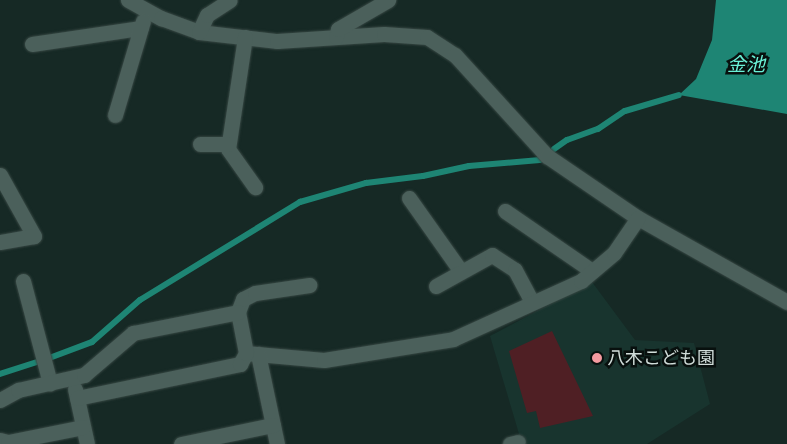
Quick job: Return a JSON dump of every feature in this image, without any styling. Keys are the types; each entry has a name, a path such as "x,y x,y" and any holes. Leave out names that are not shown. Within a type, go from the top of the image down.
{"street":[{"path":"128,0 146,10 199,32 277,41 384,34 427,36 455,55 547,156 638,218 787,302"},
{"path":"199,32 207,15 230,0"},
{"path":"336,37 338,29 388,0"},
{"path":"115,115 146,10"},
{"path":"32,44 141,28"},
{"path":"245,37 228,150 254,188"},
{"path":"200,144 228,144"},
{"path":"0,175 34,236 0,242"},
{"path":"410,198 460,270"},
{"path":"505,211 592,271"},
{"path":"77,398 240,364 252,353 324,360 453,339 581,281 614,253 638,218"},
{"path":"436,286 460,270 492,255 515,270 532,302"},
{"path":"23,281 50,383"},
{"path":"277,444 252,353 238,312 244,299 255,293 308,285"},
{"path":"0,400 18,390 84,375 133,333 238,312"},
{"path":"73,378 87,444"},
{"path":"181,444 273,425"},
{"path":"0,440 8,442 83,427"}],"shaded area":[{"name":"八木こども園","path":"592,282 635,340 694,343 710,404 647,444 522,444 490,336"},
{"path":"552,331 593,416 540,428 536,411 527,413 509,351"}],"water":[{"name":"金池","path":"716,0 787,0 787,114 679,95 696,79 712,40"}],"waterway":[{"path":"554,149 567,140 598,129 625,111 679,95"},
{"path":"52,357 92,342 140,300 300,202 366,183 423,176 469,166 540,160"},
{"path":"0,374 36,362"}],"place":[{"name":"八木こども園","path":"597,358"}]}
